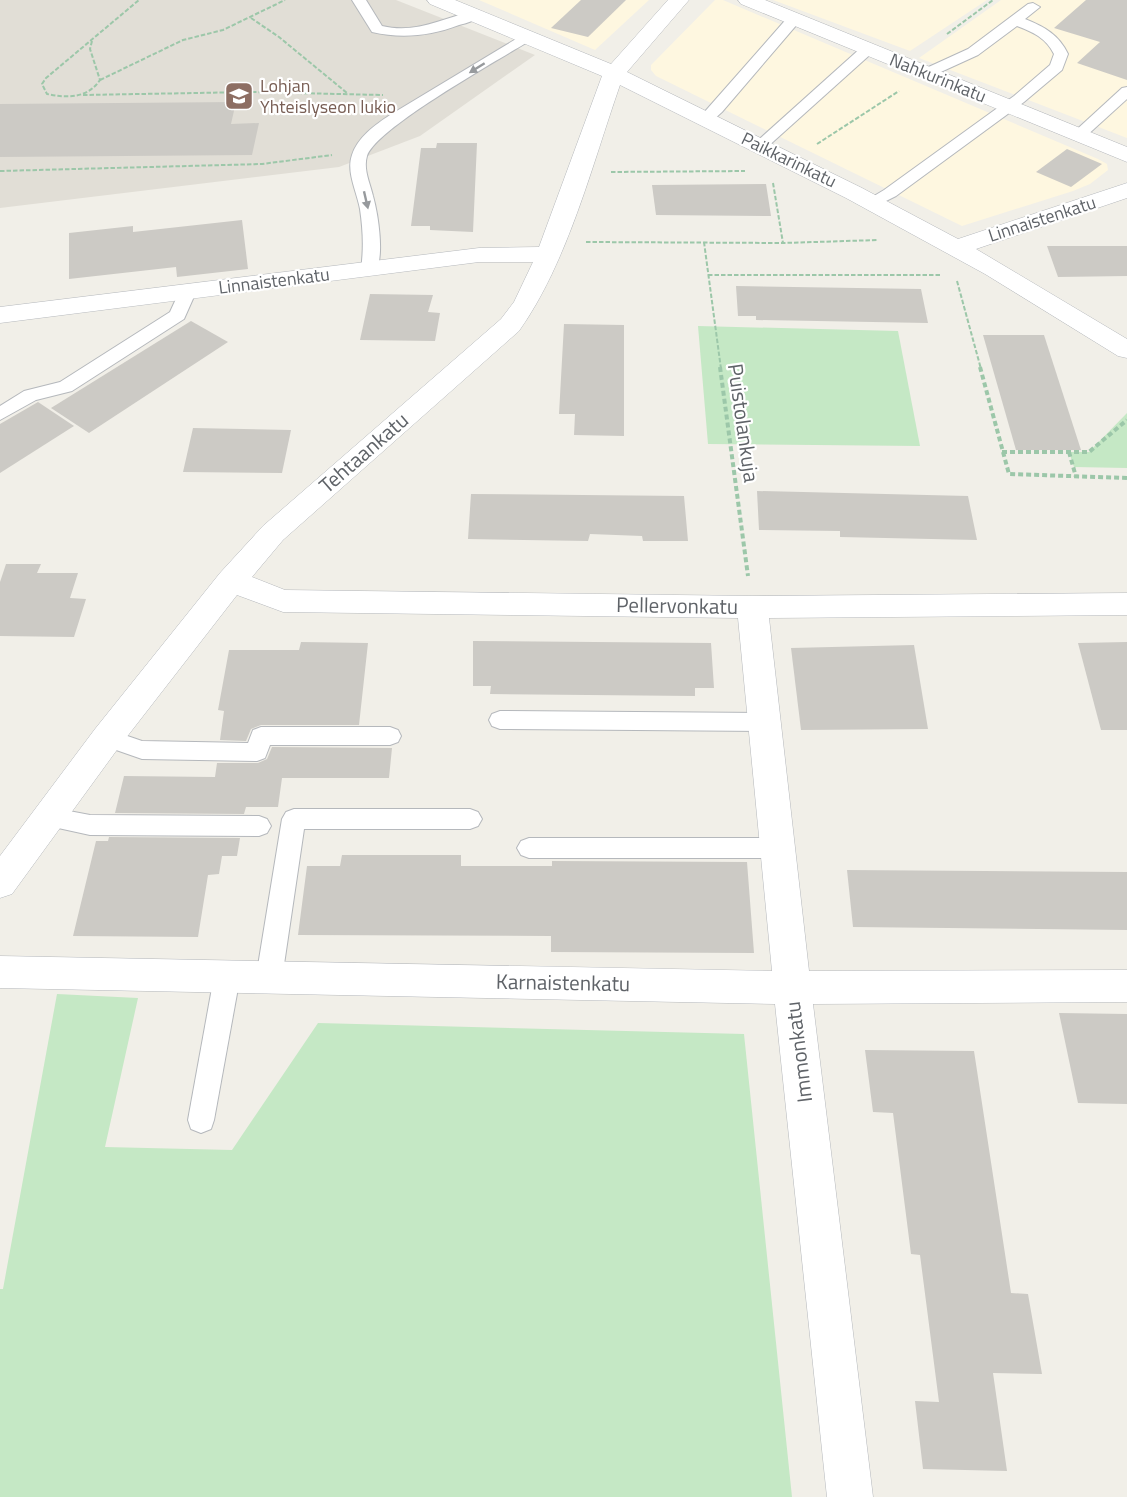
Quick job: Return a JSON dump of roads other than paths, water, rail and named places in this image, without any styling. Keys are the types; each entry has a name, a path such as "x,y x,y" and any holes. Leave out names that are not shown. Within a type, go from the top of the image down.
{"street":[{"name":"Paikkarinkatu","path":"436,0 613,74 872,202 956,248 1127,350"},
{"name":"Tehtaankatu","path":"0,883 107,738 231,580 273,533 510,325 526,303 551,248 613,74 679,0"},
{"name":"Nahkurinkatu","path":"748,0 1127,155"},
{"name":"Linnaistenkatu","path":"956,248 1127,190"},
{"name":"Linnaistenkatu","path":"0,315 551,248"},
{"name":"Pellervonkatu","path":"231,580 283,602 752,607 1127,604"},
{"name":"Immonkatu","path":"752,607 792,988 850,1497"},
{"name":"Karnaistenkatu","path":"0,972 792,988 1127,986"}],"lane":[{"path":"359,0 376,29 387,32 424,31 446,26 473,15"},
{"path":"927,73 973,52 1033,7"},
{"path":"706,119 794,20"},
{"path":"872,202 890,193 1009,107 1057,67 1061,54 1056,43 1044,32 1015,21"},
{"path":"369,269 371,226 366,196 357,171 360,152 377,132 526,37"},
{"path":"760,146 868,49"},
{"path":"1079,135 1127,91"},
{"path":"0,414 30,395 66,387 178,315 186,292"},
{"path":"500,720 764,722"},
{"path":"107,738 142,750 257,752 261,736 390,736"},
{"path":"48,817 90,825 259,826"},
{"path":"269,978 294,819 470,819"},
{"path":"529,848 777,848"},
{"path":"201,1120 227,977"}],"place":[{"name":"Lohjan Yhteislyseon lukio","path":"239,96"}]}
